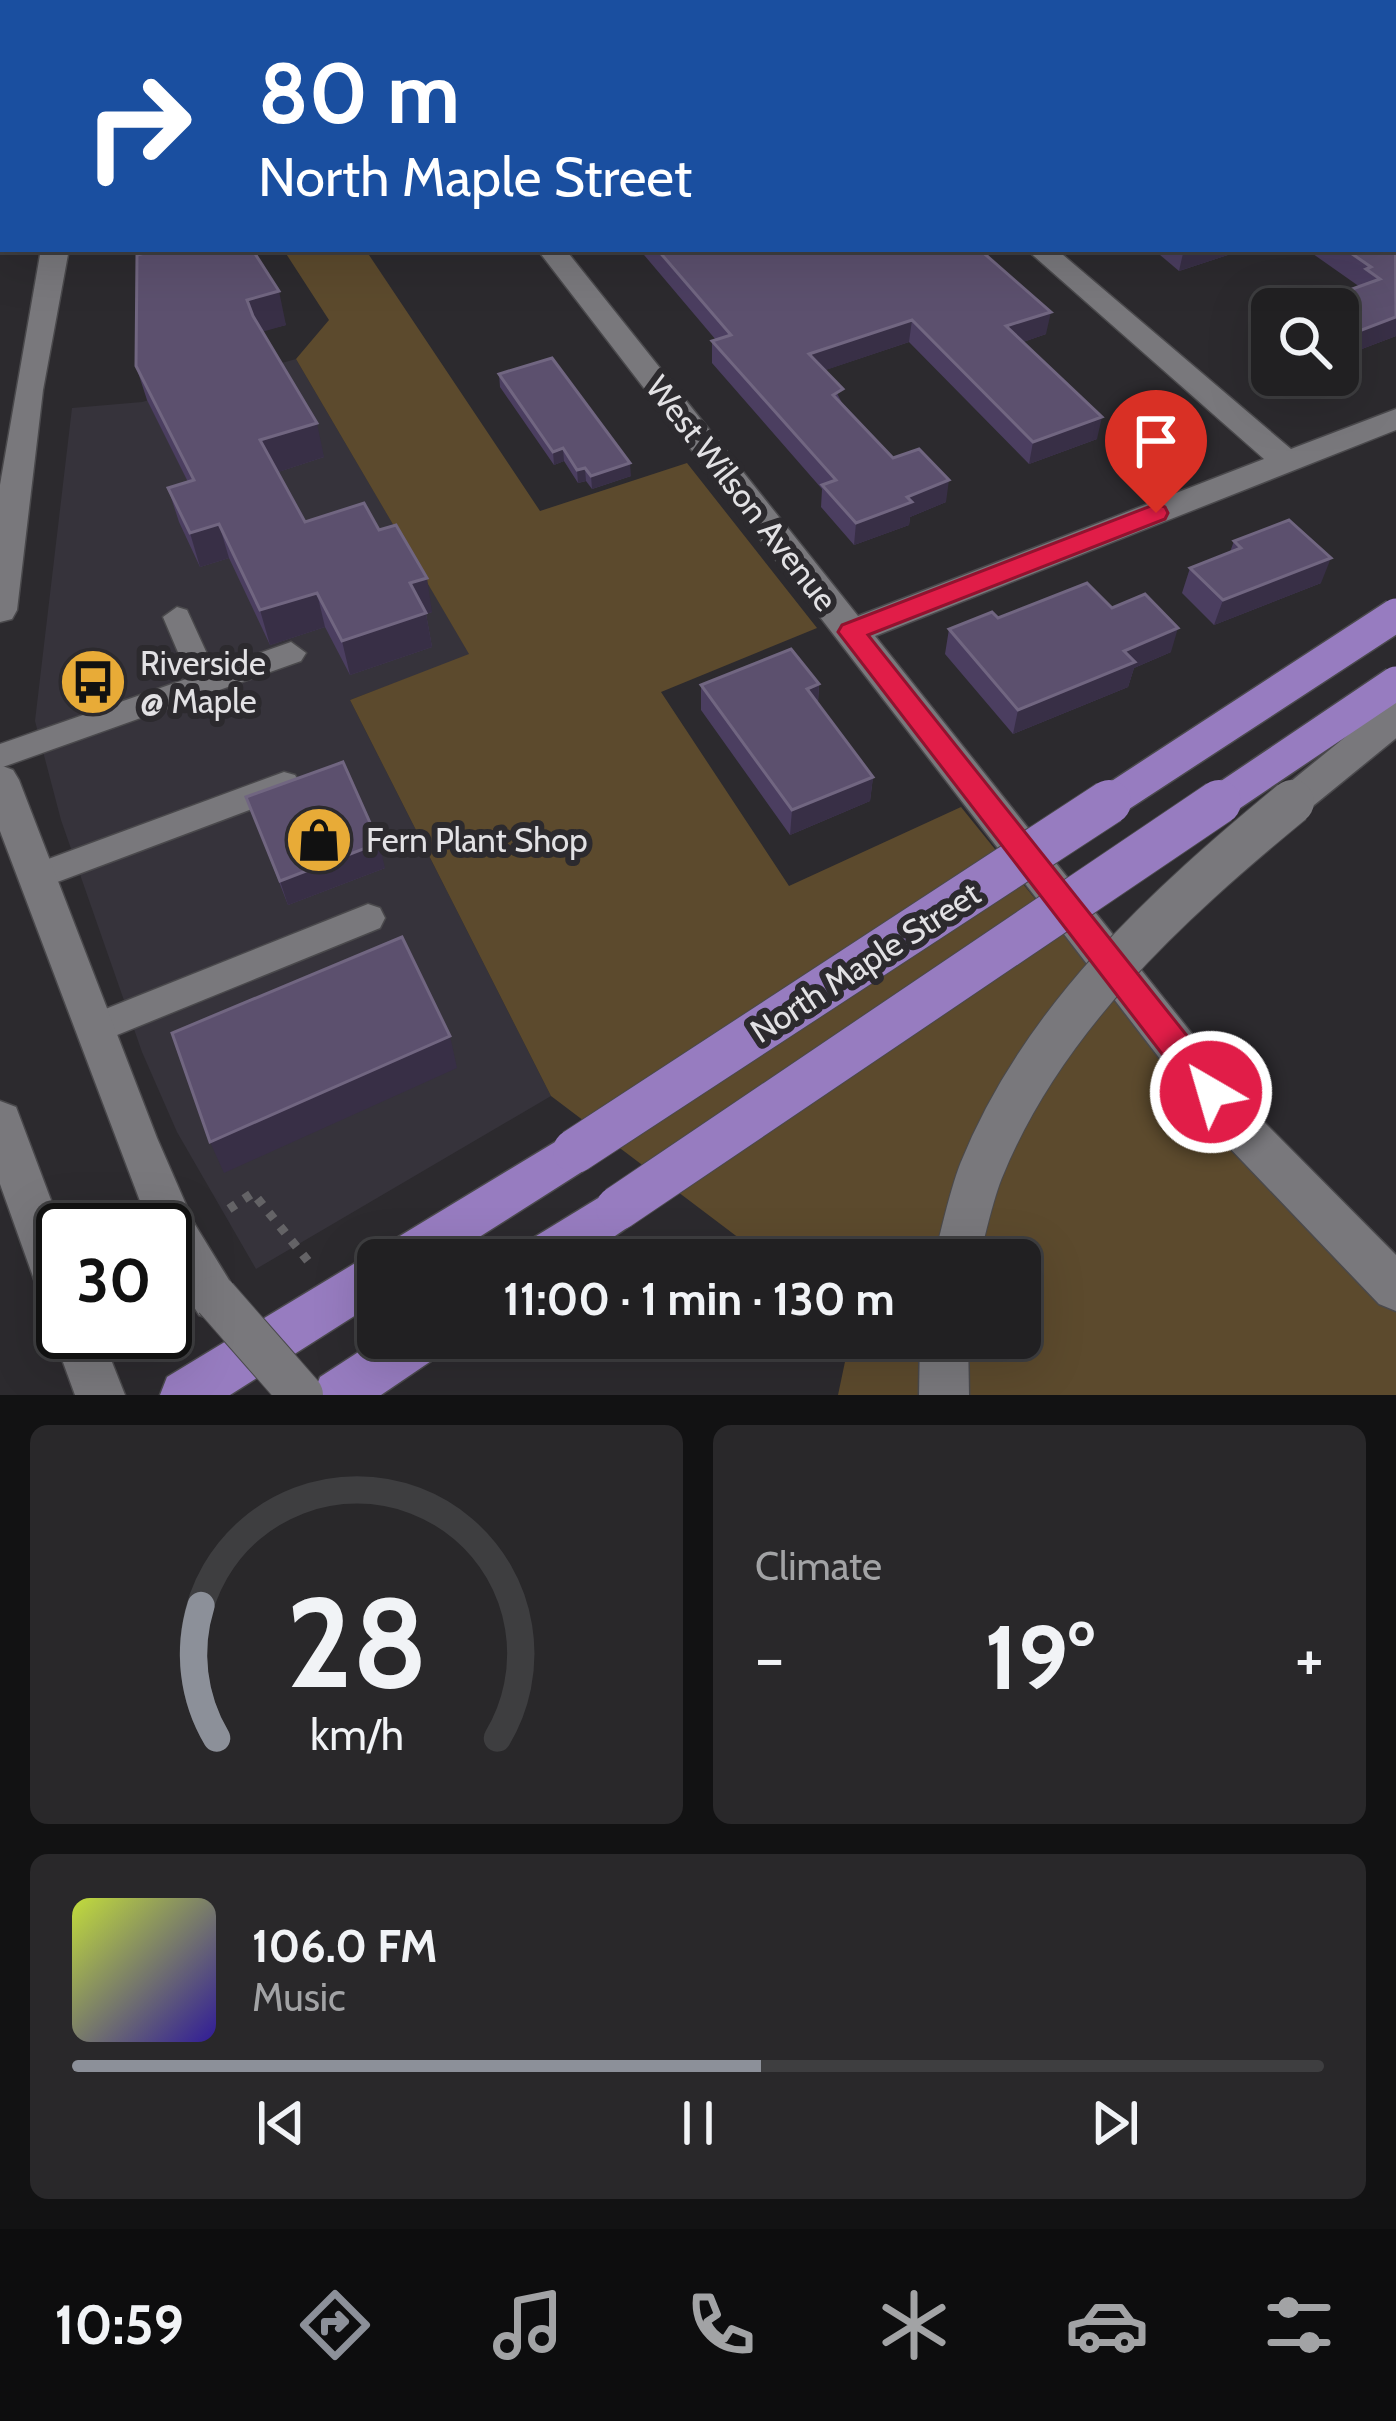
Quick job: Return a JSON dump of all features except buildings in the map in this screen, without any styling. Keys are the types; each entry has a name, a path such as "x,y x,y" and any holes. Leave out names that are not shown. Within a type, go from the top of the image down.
{"main road":[{"name":"North Maple Street","path":"434,1239 1396,615"},
{"name":"North Maple Street","path":"572,1239 1396,683"},
{"path":"184,1395 357,1287"},
{"path":"338,1395 392,1359"}],"street":[{"path":"0,610 28,390 54,252"},
{"name":"West Wilson Avenue","path":"553,252 1240,1128 1396,1288"},
{"path":"1043,252 1287,461"},
{"path":"851,632 1396,419"},
{"path":"960,1239 982,1158 1007,1109 1069,1017 1188,893 1396,717"},
{"path":"0,780 178,1240 216,1298 301,1395"},
{"path":"2,1132 36,1223"},
{"path":"944,1359 944,1395"}],"lane":[{"path":"177,617 206,683"},
{"path":"0,756 291,652"},
{"path":"36,877 311,774"},
{"path":"95,1029 368,918"}],"path":[{"path":"230,1209 254,1193 308,1261"}],"shaded area":[{"path":"285,252 367,252 540,511 687,463 817,628 661,692 789,886 961,807 1227,1137 1396,1312 1396,1395 838,1395 846,1359 1041,1359 1041,1239 740,1239 551,1096 350,700 469,654 296,359 329,320"},
{"path":"296,359 470,655 350,700 551,1096 256,1269 177,1132 142,1052 61,820 35,721 72,408 142,402"}],"place":[{"name":"Riverside @ Maple","path":"93,682"},
{"name":"Fern Plant Shop","path":"319,840"}],"route":[{"path":"1156,513 851,632 1211,1092"}]}
